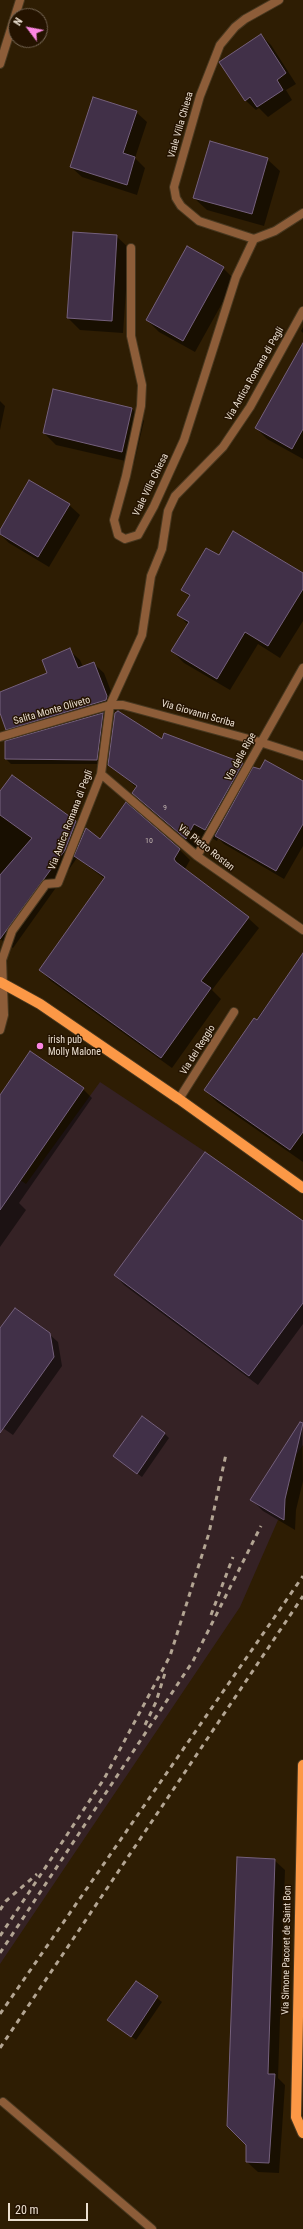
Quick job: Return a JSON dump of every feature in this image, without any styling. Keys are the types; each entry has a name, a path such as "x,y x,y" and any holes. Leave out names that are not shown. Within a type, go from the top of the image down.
{"main road":[{"path":"1,982 40,1004 179,1099 303,1188"},
{"name":"Via Simone Pacoret de Saint Bon","path":"303,1765 300,2119 303,2133"}],"street":[{"path":"0,64 20,0"},
{"name":"Viale Villa Chiesa","path":"131,248 131,336 142,385 140,414 114,520 118,535 125,539 138,535 154,506 184,440 236,277 254,239 198,221 181,206 176,198 174,187 200,96 220,45 226,36 240,23 279,0"},
{"path":"254,239 276,231 303,213"},
{"name":"Via Antica Romana di Pegli","path":"0,1030 4,1015 1,982 2,960 12,931 46,884 58,883 101,774 110,705 142,635 151,576 162,549 168,511 175,496 222,446 250,407 303,311"},
{"name":"Via delle Ripe","path":"197,856 303,668"},
{"name":"Salita Monte Oliveto","path":"0,737 110,705"},
{"name":"Via Giovanni Scriba","path":"110,705 136,707 260,742 303,756"},
{"name":"Via Pietro Rostan","path":"101,774 197,856 303,930"},
{"name":"Via dei Reggio","path":"179,1099 234,1012"},
{"path":"3,2102 152,2229"}],"shaded area":[{"path":"100,1082 201,1149 303,1221 303,1445 294,1458 285,1499 284,1520 278,1520 240,1607 0,1964 0,1166 26,1184"}],"building":[{"path":"261,34 286,73 277,80 283,90 257,107 250,97 245,101 219,62"},
{"path":"93,97 137,111 123,153 135,157 127,185 70,167"},
{"path":"210,141 268,158 252,214 193,198"},
{"path":"73,232 117,235 112,321 67,318"},
{"path":"187,246 224,267 183,341 146,320"},
{"path":"303,343 303,429 292,449 255,428"},
{"path":"53,389 132,408 122,452 43,433"},
{"path":"29,480 70,504 38,557 0,534 0,530"},
{"path":"233,531 303,573 303,589 268,646 245,632 217,679 171,651 189,622 177,615 190,595 181,590 206,548 219,555"},
{"path":"70,648 78,668 94,662 107,696 106,700 6,730 0,713 0,692 47,673 42,660"},
{"path":"118,711 162,739 164,733 243,763 205,830 194,824 186,839 132,793 137,786 108,765 115,713"},
{"path":"103,713 97,760 5,759 5,741"},
{"path":"265,760 303,781 303,824 276,871 215,836 253,767 260,769"},
{"path":"12,775 76,821 65,850 0,939 0,875 32,838 0,815 0,791"},
{"path":"126,802 180,849 174,859 176,862 249,917 201,981 211,988 161,1058 39,970 105,877 74,856 86,828 100,839"},
{"path":"303,953 303,1132 290,1150 204,1090 254,1018 257,1020"},
{"path":"30,1051 84,1088 0,1210 0,1095"},
{"path":"205,1152 303,1221 303,1303 249,1376 114,1275"},
{"path":"15,1308 50,1333 54,1357 0,1433 0,1328"},
{"path":"142,1416 165,1433 137,1474 113,1456"},
{"path":"300,1422 303,1423 285,1499 284,1520 250,1500"},
{"path":"237,1857 275,1859 268,2074 275,2074 269,2163 246,2162 246,2145 227,2126"},
{"path":"136,1981 158,1996 131,2037 107,2020"}],"railway":[{"path":"0,1936 104,1779 170,1656 209,1533 226,1454"},
{"path":"0,1953 193,1661 261,1526"},
{"path":"211,1615 233,1557"},
{"path":"0,2014 303,1576"},
{"path":"0,2048 303,1596"},
{"path":"145,1725 156,1702 165,1673"},
{"path":"0,1910 6,1901 37,1874"}],"place":[{"name":"irish pub Molly Malone","path":"40,1046"}]}
